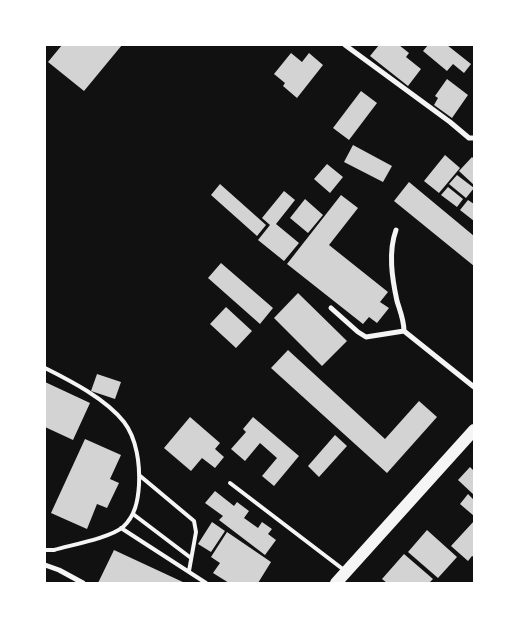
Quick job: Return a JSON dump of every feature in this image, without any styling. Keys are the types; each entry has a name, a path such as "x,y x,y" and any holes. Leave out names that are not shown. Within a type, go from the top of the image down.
{"main road":[{"path":"336,583 474,430"}],"street":[{"path":"345,45 469,138 474,138"},
{"path":"396,230 392,241 391,258 395,290 404,321 404,331"},
{"path":"330,308 366,337 404,331 474,387"},
{"path":"45,565 83,583"}],"lane":[{"path":"45,368 72,382 108,407 125,424 135,448 140,475 133,514 121,528 104,536 54,550 45,550"},
{"path":"140,475 194,521 196,532 189,571"},
{"path":"230,484 346,572"},
{"path":"133,514 192,558"},
{"path":"121,528 206,583"}],"building":[{"path":"62,45 122,45 84,91 48,62"},
{"path":"379,45 399,45 409,53 406,57 421,69 408,86 370,56"},
{"path":"428,45 447,45 471,64 464,73 453,64 447,71 423,51"},
{"path":"291,53 302,62 309,53 323,65 297,98 283,86 285,83 274,74"},
{"path":"447,79 468,95 452,118 434,105 438,98 435,96"},
{"path":"361,91 377,103 349,140 333,128"},
{"path":"353,145 392,166 383,182 344,162"},
{"path":"445,155 460,168 439,193 424,181"},
{"path":"472,157 474,159 474,185 459,171"},
{"path":"327,164 343,177 330,193 314,179"},
{"path":"457,175 474,188 466,198 449,184"},
{"path":"409,182 474,236 474,266 394,201"},
{"path":"220,184 266,225 257,236 211,195"},
{"path":"448,187 463,199 457,207 441,195"},
{"path":"284,191 295,200 276,224 299,243 284,261 258,240 270,225 262,218"},
{"path":"341,195 358,208 329,245 388,292 380,302 389,308 377,323 369,317 363,324 287,264"},
{"path":"305,199 323,215 308,233 290,218"},
{"path":"468,200 474,204 474,221 460,210"},
{"path":"221,263 273,308 260,324 208,278"},
{"path":"298,293 347,341 322,366 274,318"},
{"path":"226,307 252,331 236,348 210,324"},
{"path":"288,350 385,439 419,401 437,417 387,473 271,368"},
{"path":"97,374 121,382 115,399 91,391"},
{"path":"45,382 90,403 73,440 45,427"},
{"path":"190,417 220,443 215,449 224,457 215,468 202,458 191,471 164,448"},
{"path":"253,417 299,456 274,486 262,476 277,458 260,443 245,461 231,449 246,432 243,429"},
{"path":"335,435 347,446 319,477 308,466"},
{"path":"85,439 121,455 110,479 119,483 107,508 97,504 87,529 51,513"},
{"path":"470,467 474,471 474,495 458,480"},
{"path":"215,491 234,506 237,502 249,511 244,518 258,528 262,522 272,529 268,534 276,540 265,555 219,520 223,516 205,503"},
{"path":"468,494 474,500 474,516 460,504"},
{"path":"474,521 474,557 472,556 468,561 451,546"},
{"path":"212,522 225,531 211,552 198,544"},
{"path":"427,530 457,557 438,578 408,552"},
{"path":"227,532 271,562 258,583 229,583 213,573 220,563 211,557"},
{"path":"114,550 185,583 98,583"},
{"path":"404,554 433,579 429,583 387,583 382,579"}]}
